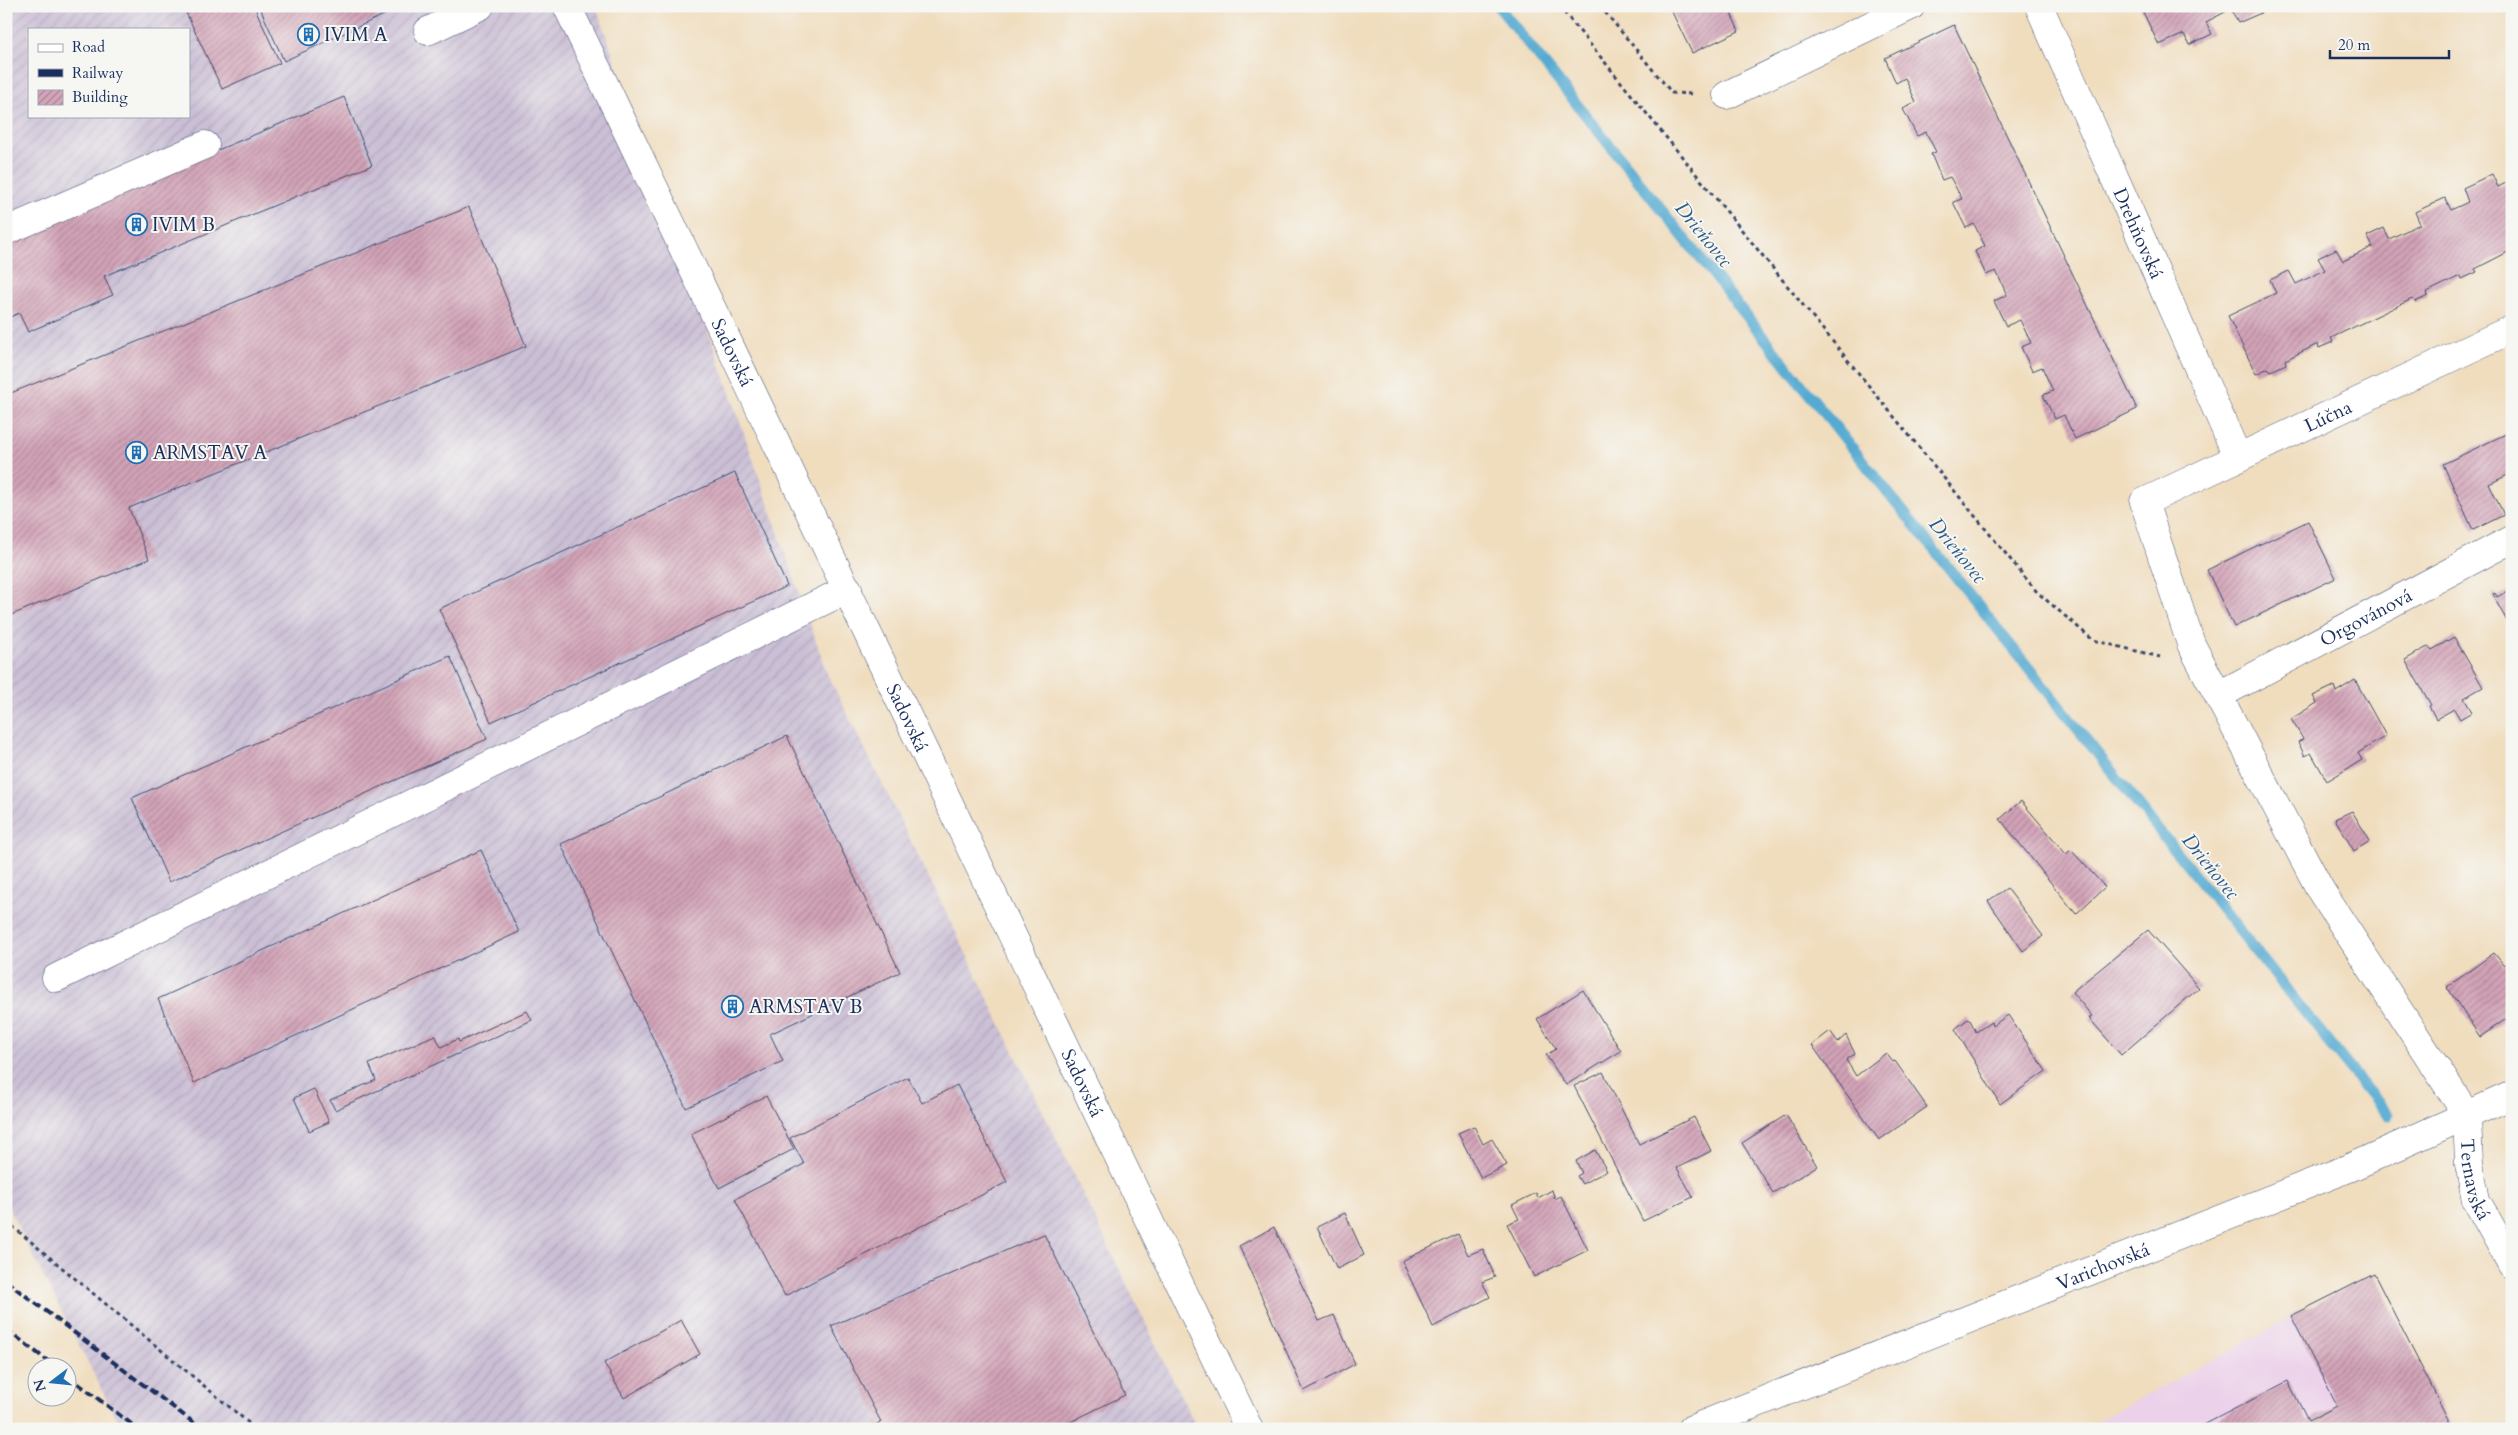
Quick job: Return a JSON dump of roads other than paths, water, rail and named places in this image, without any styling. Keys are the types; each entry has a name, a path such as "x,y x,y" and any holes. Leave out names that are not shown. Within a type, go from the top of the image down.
{"street":[{"name":"Sadovská","path":"568,6 1249,1429"},
{"path":"1727,95 1911,6"},
{"name":"Drehňovská","path":"2039,6 2238,458"},
{"path":"428,31 471,8"},
{"path":"6,231 205,145"},
{"name":"Lúčna","path":"2218,695 2191,644 2144,502 2512,329"},
{"name":"Orgovánová","path":"2218,695 2512,539"},
{"path":"56,978 848,589"},
{"path":"2218,695 2320,891 2467,1115"},
{"name":"Varichovská","path":"1703,1427 2349,1168 2512,1095"},
{"name":"Ternavská","path":"2467,1115 2469,1164 2476,1200 2512,1266"}],"waterway":[{"name":"Drieňovec","path":"1498,6 2388,1116"}],"railway":[{"path":"6,1281 202,1429"},
{"path":"6,1329 44,1358"},
{"path":"78,1384 138,1429"}],"place":[{"name":"IVIM A","path":"308,34"},
{"name":"IVIM B","path":"136,224"},
{"name":"ARMSTAV A","path":"137,452"},
{"name":"ARMSTAV B","path":"733,1006"}]}
